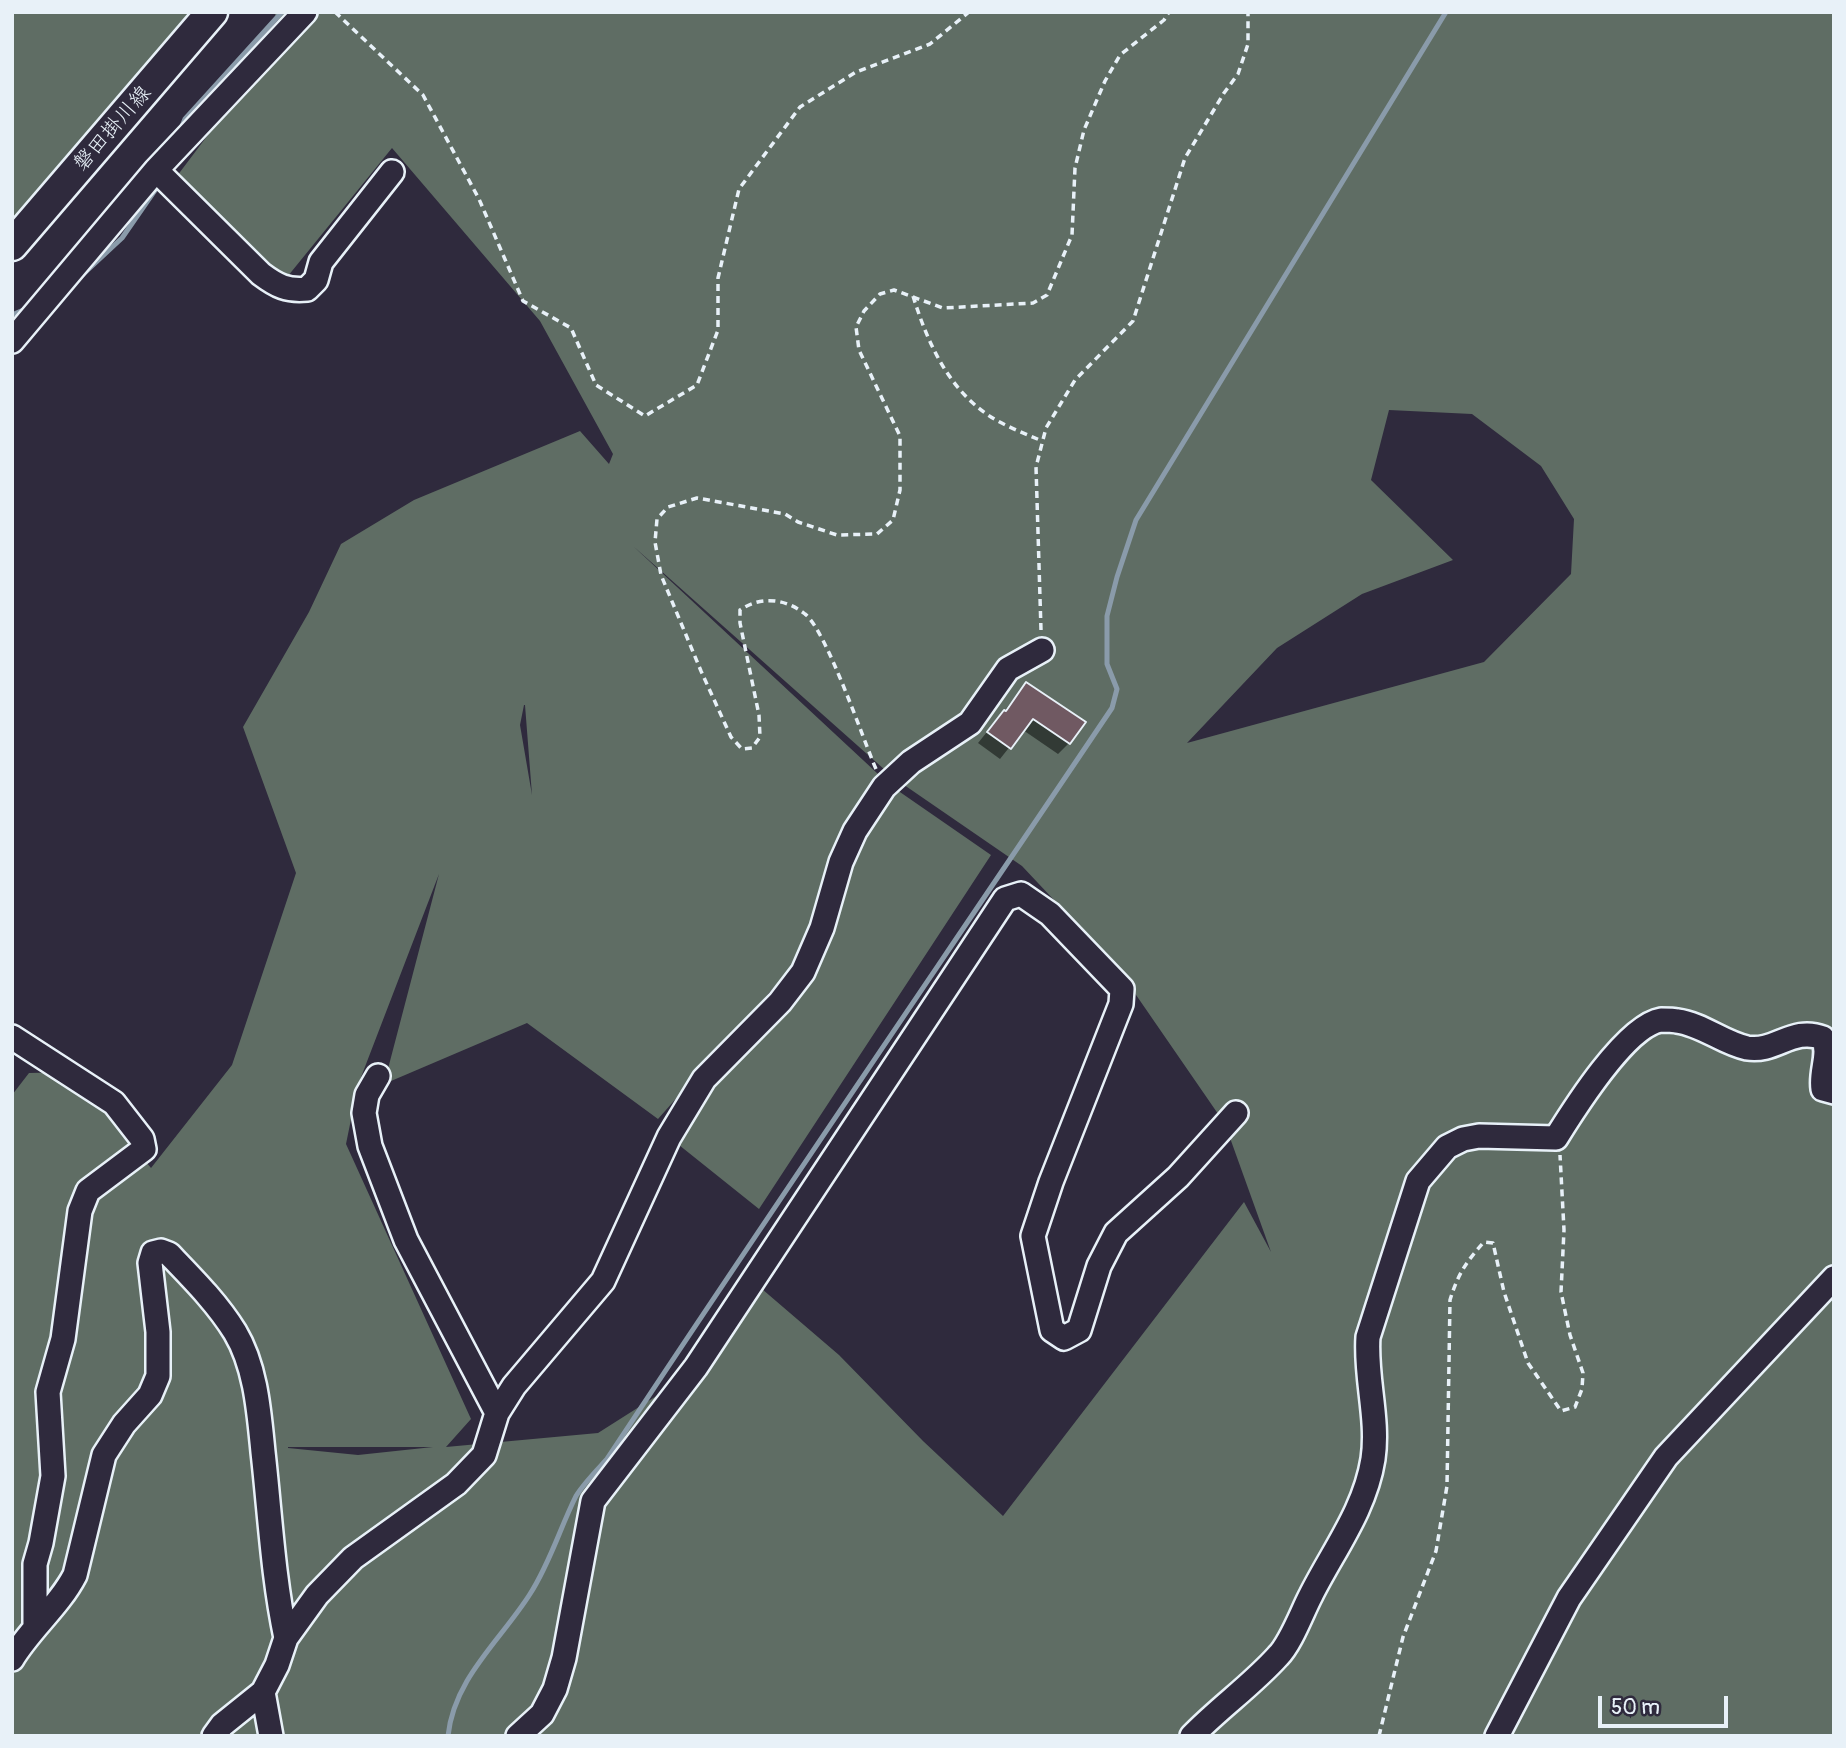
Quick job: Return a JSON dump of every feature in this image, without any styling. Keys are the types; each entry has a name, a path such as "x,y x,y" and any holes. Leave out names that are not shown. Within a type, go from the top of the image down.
{"main road":[{"name":"磐田掛川線","path":"12,246 212,12"}],"street":[{"path":"12,341 156,170 305,12"},
{"path":"156,170 261,274 279,287 291,291 307,289 316,280 321,262 392,172"},
{"path":"214,1736 222,1725 263,1692 277,1665 286,1638 317,1595 353,1558 456,1485 484,1455 497,1413 514,1386 603,1281 674,1127 704,1079 780,1002 803,972 822,929 841,862 855,831 884,788 911,762 970,723 1008,669 1042,650"},
{"path":"518,1736 542,1714 555,1689 564,1658 593,1501 696,1367 1005,899 1021,894 1050,914 1122,989 1121,1004 1051,1182 1033,1236 1052,1330 1064,1338 1079,1330 1099,1266 1116,1233 1178,1177 1236,1113"},
{"path":"1192,1736 1216,1711 1280,1655 1321,1575 1345,1536 1363,1494 1373,1459 1373,1405 1366,1361 1368,1337 1418,1181 1447,1147 1463,1139 1479,1136 1556,1138 1595,1078 1637,1034 1659,1020 1679,1021 1746,1048 1765,1048 1801,1034 1811,1033 1823,1038 1827,1045 1821,1081 1823,1088 1834,1092"},
{"path":"12,1037 114,1104 142,1139 144,1149 88,1191 80,1210 62,1339 48,1392 52,1476 35,1564 35,1627"},
{"path":"378,1076 367,1095 364,1113 370,1146 406,1240 497,1413"},
{"path":"12,1659 23,1640 69,1588 75,1575 104,1455 124,1424 150,1395 158,1376 158,1332 150,1263 153,1253 161,1251 169,1254 206,1293 236,1334 250,1369 258,1408 279,1602 286,1638"},
{"path":"1497,1736 1569,1598 1666,1457 1834,1279"},
{"path":"263,1692 271,1736"}],"path":[{"path":"335,12 422,95 479,199 523,300 571,328 596,385 645,416 697,385 718,330 718,278 739,189 800,107 856,72 930,44 969,12"},
{"path":"884,788 820,634 805,614 779,601 758,601 740,611 740,623 759,715 760,737 752,748 742,749 731,737 661,575 655,542 657,519 668,508 697,498 785,514 798,522 837,535 877,534 893,520 900,490 900,436 859,350 856,327 864,312 880,294 894,290 943,308 1032,303 1047,295 1072,235 1075,169 1084,130 1105,81 1120,55 1164,20 1169,12"},
{"path":"1042,650 1036,467 1046,428 1075,380 1133,321 1185,158 1238,74 1248,44 1248,12"},
{"path":"914,296 923,329 947,373 965,396 1001,423 1042,441"},
{"path":"1379,1736 1404,1637 1436,1551 1447,1486 1450,1300 1459,1274 1468,1259 1484,1242 1493,1243 1504,1292 1528,1363 1547,1392 1561,1411 1575,1407 1582,1389 1583,1373 1570,1335 1560,1292 1564,1230 1560,1159 1556,1138"}],"shaded area":[{"path":"12,12 208,12 12,220"},
{"path":"274,12 1834,12 1834,1736 12,1736 12,1095 29,1073 72,1072 151,1168 232,1065 296,873 243,727 309,612 341,544 414,500 580,431 609,464 613,454 540,321 392,148 279,287 171,184 284,34","holes":["1389,410 1472,414 1541,466 1574,519 1571,574 1484,662 1187,743 1277,648 1362,594 1453,560 1371,480","633,546 894,778 1022,866 1085,933 1134,992 1225,1124 1271,1252 1244,1202 1003,1516 923,1441 839,1355 762,1289 702,1367 598,1433 446,1447 471,1419 346,1144 358,1085 439,874 384,1084 527,1023 658,1119 791,968 878,774","525,705 532,795 520,725","288,1447 433,1447 358,1455"]},
{"path":"897,790 991,855 759,1209 669,1137 812,950 841,862"}],"building":[{"path":"1026,682 1086,722 1070,744 1033,719 1011,749 987,732"}],"waterway":[{"path":"180,131 185,119 282,12"},
{"path":"448,1736 459,1696 480,1660 537,1582 576,1496 607,1459 1112,708 1117,689 1107,664 1107,616 1136,520 1446,12"},
{"path":"78,279 122,238 160,183"},
{"path":"12,315 28,308"}]}
